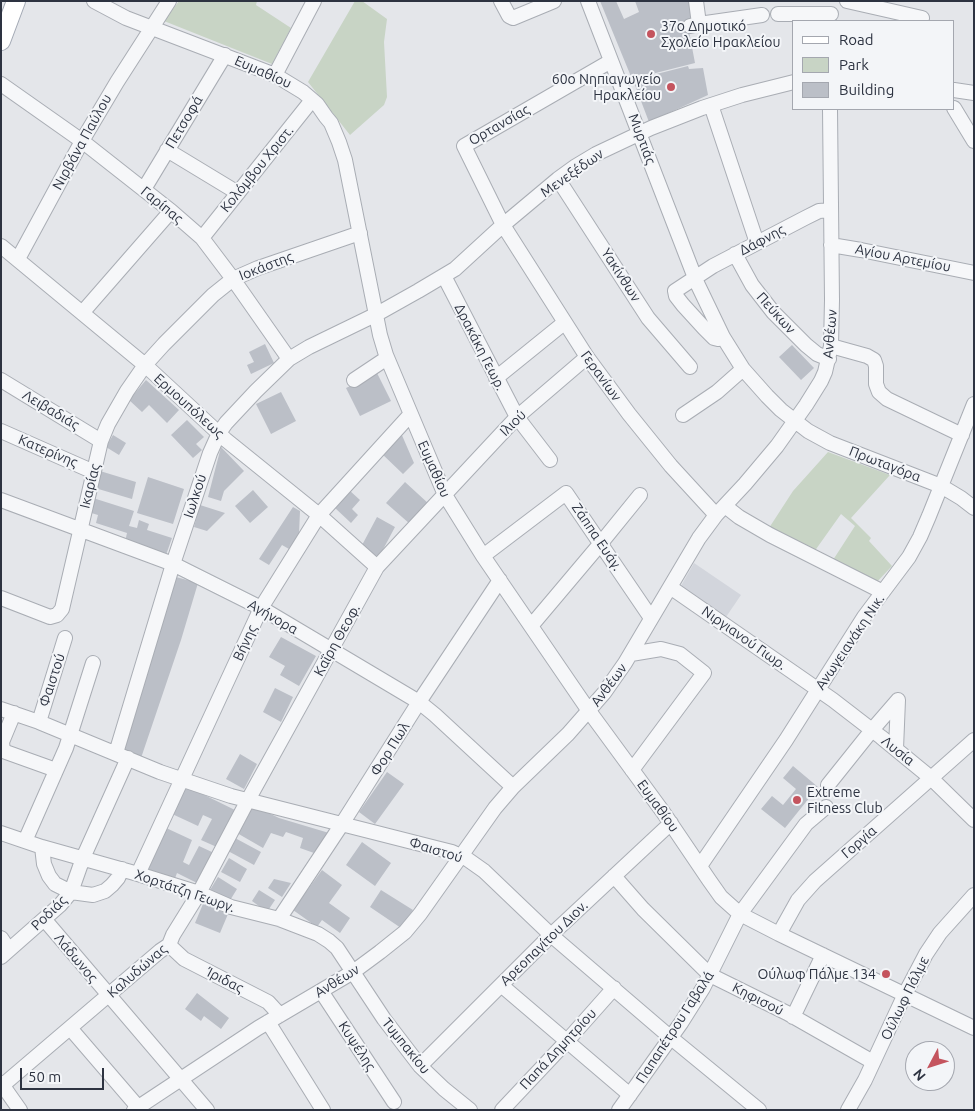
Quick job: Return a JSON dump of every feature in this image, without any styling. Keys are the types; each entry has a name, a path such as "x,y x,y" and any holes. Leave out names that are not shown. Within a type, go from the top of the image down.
{"main road":[{"path":"1,41 4,23 16,1"}],"street":[{"name":"Ευμαθίου","path":"94,1 126,18 275,74 312,100 331,123 342,149 380,335 387,358 445,495 483,556 588,712 671,823 716,890 727,903 740,914 974,1028"},
{"name":"Νιρβάνα Παύλου","path":"18,259 116,82 169,1"},
{"path":"275,74 314,1"},
{"path":"501,1 508,16 512,18 554,1"},
{"name":"Μυρτιάς","path":"588,1 710,311 723,337 743,369 767,396 795,422"},
{"path":"696,1 695,25 762,15"},
{"path":"846,1 922,18"},
{"path":"778,14 831,12"},
{"name":"Πετσοφά","path":"144,189 225,55"},
{"name":"Ορτανσίας","path":"503,225 464,146 611,61"},
{"name":"Μενεξέδων","path":"377,314 455,268 558,179 590,157 640,133 711,105 792,83"},
{"name":"Γαρίπας","path":"1,84 82,141 144,189 202,238 289,359"},
{"path":"955,90 974,93"},
{"name":"Κολόμβου Χριστ.","path":"202,238 312,100"},
{"path":"711,105 757,243"},
{"name":"Ανθέων","path":"136,1108 274,1019 353,972 404,932 420,914 495,808 513,787 568,734 615,678 691,551 721,510 761,465 795,422 821,382 830,353 832,300 830,110"},
{"path":"955,110 974,141"},
{"path":"167,150 238,193"},
{"name":"Υακίνθων","path":"558,179 648,318 690,367"},
{"name":"Δάφνης","path":"696,277 735,254 819,211 830,210"},
{"path":"82,312 171,211"},
{"name":"Γερανίων","path":"503,225 587,358 671,466 721,510 739,517 883,592"},
{"name":"Ιοκάστης","path":"145,366 213,295 233,279 258,268 360,233"},
{"name":"Αγίου Αρτεμίου","path":"831,245 974,273"},
{"name":"Ερμουπόλεως","path":"1,246 82,312 219,433 319,515 377,567"},
{"name":"Πεύκων","path":"735,254 752,285 773,312 817,354 830,353 867,356 874,360 876,384 879,392 887,399 962,434"},
{"name":"Δρακάκη Γεωρ.","path":"444,276 517,417 550,460"},
{"path":"696,277 675,290 676,296 710,334 716,339 723,337"},
{"name":"Ιωλκού","path":"83,858 122,755 173,564 203,472 219,433 235,412 289,359 324,338 377,314"},
{"path":"496,378 564,323"},
{"path":"354,380 387,358"},
{"name":"Ιλιού","path":"445,495 517,417 587,358"},
{"name":"Ικαρίας","path":"1,598 50,617 57,615 62,609 101,441 108,424 127,391 145,366"},
{"path":"683,415 717,392 743,369"},
{"name":"Λειβαδιάς","path":"1,380 101,441"},
{"name":"Ανωγειανάκη Νικ.","path":"700,866 786,740 864,617 915,547 974,404"},
{"name":"Βήνης","path":"138,874 261,608 319,515 410,415"},
{"name":"Πρωταγόρα","path":"795,422 830,443 941,486 974,508"},
{"name":"Κατερίνης","path":"1,431 94,472"},
{"name":"Ζάππα Ευάγ.","path":"483,556 566,493 651,618"},
{"name":"Καΐρη Θεοφ.","path":"248,800 377,567 445,495"},
{"path":"531,626 640,495"},
{"name":"Αγήνορα","path":"1,500 173,564 261,608 420,702 513,787"},
{"name":"Φορ Πωλ","path":"279,919 500,580"},
{"name":"Νιργιανού Γιωρ.","path":"670,587 817,690"},
{"name":"Φαιστού","path":"39,722 65,638"},
{"path":"631,654 661,649 680,654 704,673 632,770"},
{"path":"25,841 66,748 92,663"},
{"name":"Λυσία","path":"817,690 896,749 931,778 974,820"},
{"path":"828,785 898,700 896,749"},
{"path":"7,711 2,742 3,750 56,770"},
{"name":"Φαιστού","path":"7,711 181,779 248,800 461,856 484,871 551,935 752,1107"},
{"name":"Γοργία","path":"780,934 798,900 815,881 974,740"},
{"name":"Καλυδώνας","path":"2,1084 169,945 248,800"},
{"name":"Παπαπέτρου Γαβαλά","path":"620,1110 693,1004 710,975 740,914 806,824 826,808"},
{"name":"Αρεοπαγίτου Διον.","path":"420,1066 551,935 671,823"},
{"name":"Χορτάτζη Γεωργ.","path":"1,833 42,847 199,893 231,907 279,919 318,934 338,948 353,972"},
{"path":"42,847 44,864 49,876 55,884 70,892 93,895 105,891 118,878 122,869"},
{"name":"Ροδιάς","path":"5,954 60,904 70,892 83,858"},
{"name":"Κηφισού","path":"614,876 643,909 710,975 793,1017 873,1062"},
{"name":"Ούλωφ Πάλμε","path":"848,1110 865,1080 920,963 947,924 974,895"},
{"name":"Λάδωνος","path":"44,919 207,1110"},
{"path":"1,938 5,954"},
{"name":"Ίριδας","path":"169,945 184,960 268,1002 274,1019 323,1110"},
{"path":"793,1017 822,955"},
{"name":"Τυμπακίου","path":"353,972 384,1020 420,1066 470,1110"},
{"path":"501,985 630,1096"},
{"name":"Παπά Δημητρίου","path":"502,1110 614,988"},
{"name":"Κυψέλης","path":"321,991 394,1102"},
{"path":"70,1028 136,1108"},
{"path":"2,1084 20,1110"}],"shaded area":[{"path":"694,563 741,595 726,617 681,586"}],"green space":[{"path":"179,1 257,1 256,5 291,28 272,64 164,21"},
{"path":"355,1 362,1 387,19 384,42 387,97 384,105 350,135 308,82"},
{"path":"828,452 890,475 851,518 871,538 869,541 892,566 875,584 833,560 855,526 841,514 814,552 769,528 793,491"}],"building":[{"name":"37ο Δημοτικό Σχολείο Ηρακλείου","path":"600,1 616,1 624,19 639,12 635,1 695,1 698,23 688,26 695,63 632,79"},
{"name":"60ο Νηπιαγωγείο Ηρακλείου","path":"688,66 689,69 703,68 708,95 649,122 633,80"},
{"path":"265,344 274,363 251,374 247,365 254,362 249,352"},
{"path":"792,345 814,368 801,380 779,357"},
{"path":"377,373 391,401 360,416 346,388"},
{"path":"146,380 179,410 167,423 149,405 142,412 129,400"},
{"path":"281,392 296,421 271,434 256,404"},
{"path":"187,420 204,437 196,444 202,450 193,458 171,435"},
{"path":"401,433 414,463 403,474 381,453"},
{"path":"113,435 126,443 119,455 106,447"},
{"path":"221,447 244,471 224,491 221,501 208,497"},
{"path":"100,471 136,482 132,499 95,488"},
{"path":"148,477 184,489 173,524 137,513"},
{"path":"405,482 429,504 410,524 386,503"},
{"path":"253,490 268,507 250,523 235,506"},
{"path":"349,490 360,500 352,509 358,515 351,523 334,507"},
{"path":"93,498 134,511 129,526 137,528 139,520 149,524 147,530 172,538 166,555 125,542 127,533 96,523 98,515 88,512"},
{"path":"200,505 225,513 207,531 194,527"},
{"path":"293,507 300,511 299,534 289,549 282,545 269,565 259,559"},
{"path":"377,517 395,527 379,557 361,547"},
{"path":"176,577 198,583 141,758 121,751"},
{"path":"281,637 316,656 299,686 280,675 285,666 269,657"},
{"path":"275,688 293,697 281,722 263,712"},
{"path":"240,754 257,764 244,789 226,779"},
{"name":"Extreme Fitness Club","path":"793,766 818,787 785,828 761,809 772,796 783,805 796,789 783,778"},
{"path":"387,772 404,784 375,824 359,812"},
{"path":"184,785 237,811 219,848 201,840 212,819 203,815 198,826 170,813"},
{"path":"252,805 279,818 329,833 314,853 300,848 303,838 286,832 283,837 271,833 263,848 237,833"},
{"path":"164,827 192,840 183,862 189,865 199,846 214,853 199,884 177,873 174,881 146,868"},
{"path":"235,838 261,852 254,865 228,851"},
{"path":"362,842 391,863 375,886 346,865"},
{"path":"229,858 247,869 240,882 221,872"},
{"path":"322,870 342,885 329,903 350,918 340,933 322,920 317,927 293,910"},
{"path":"218,877 237,889 229,902 210,890"},
{"path":"274,879 291,883 282,897 268,888"},
{"path":"259,890 275,900 267,912 252,901"},
{"path":"381,890 413,910 401,928 370,907"},
{"path":"203,904 228,914 220,933 195,923"},
{"path":"197,993 229,1018 221,1029 204,1016 201,1021 185,1009"}],"place":[{"name":"37ο Δημοτικό Σχολείο Ηρακλείου","path":"651,34"},
{"name":"60ο Νηπιαγωγείο Ηρακλείου","path":"671,87"},
{"name":"Extreme Fitness Club","path":"797,800"},
{"name":"Ούλωφ Πάλμε 134","path":"886,974"}]}
